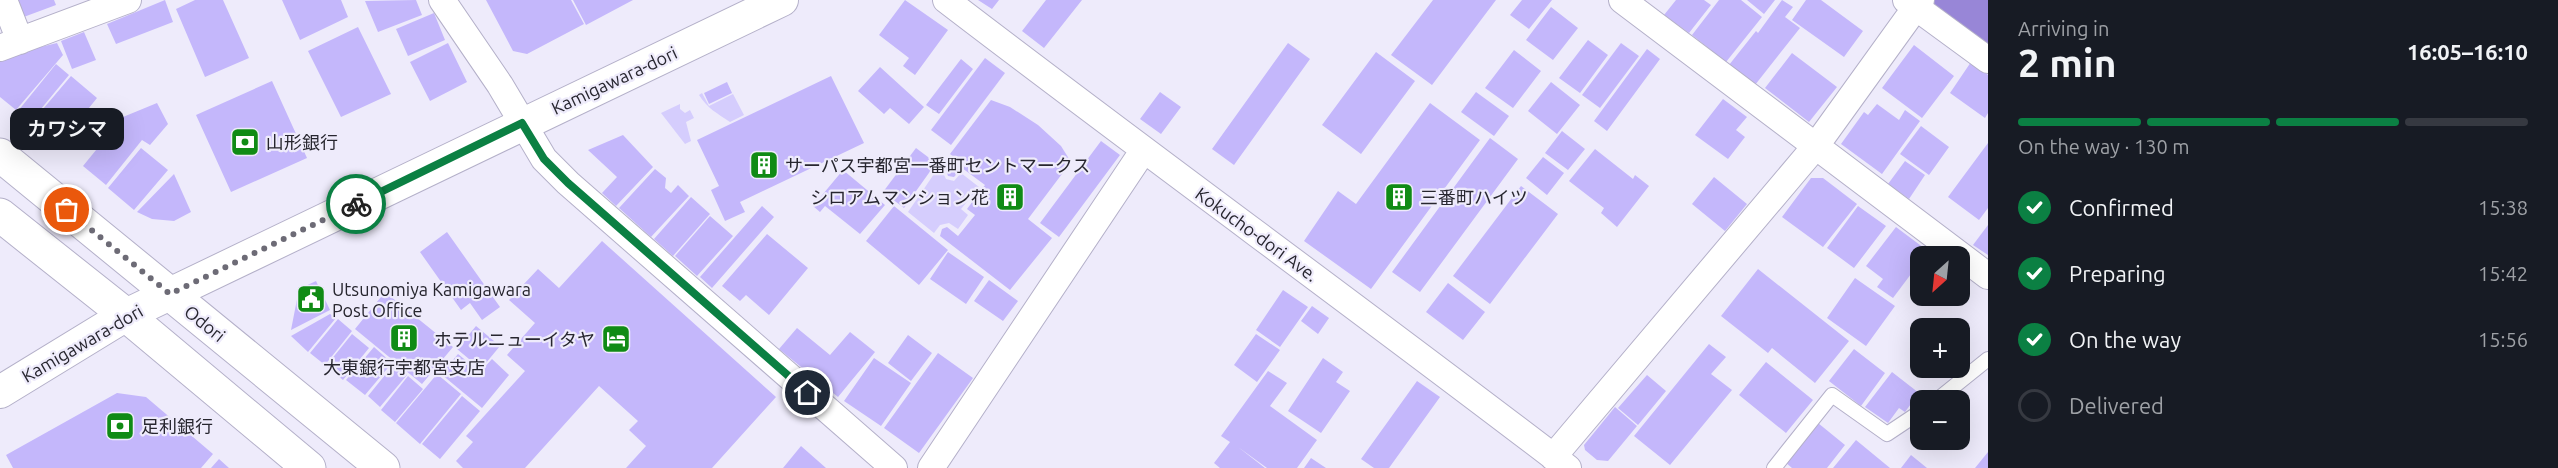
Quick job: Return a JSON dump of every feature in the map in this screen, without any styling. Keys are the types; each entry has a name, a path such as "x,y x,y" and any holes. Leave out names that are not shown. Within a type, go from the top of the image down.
{"main road":[{"name":"Odori","path":"0,155 383,468"},
{"path":"0,216 126,315 309,468"}],"street":[{"path":"4,0 10,45 128,0"},
{"path":"442,0 500,85 544,159 568,183 894,468"},
{"name":"Kamigawara-dori","path":"0,392 126,315 782,0"},
{"name":"Kokucho-dori Ave.","path":"946,0 1143,151 1283,253 1561,464"},
{"path":"1622,0 1988,276"},
{"path":"1561,464 1815,147 1914,2 1988,60"},
{"path":"931,468 1143,151"}],"lane":[{"path":"1949,390 1988,359"},
{"path":"1774,468 1833,395 1887,434 1910,419"}],"shaded area":[{"path":"1965,0 1988,15 1988,42 1953,17"},
{"path":"702,93 709,106 733,94 744,115 730,122 706,104 699,95"},
{"path":"680,104 680,109 685,113 690,110 694,118 686,122 691,141 685,144 661,113"},
{"path":"945,158 949,160 942,171 946,179 954,181 961,173 979,187 961,209 968,215 958,229 949,223 940,225 934,233 908,212"}],"building":[{"path":"15,0 54,0 56,5 21,18"},
{"path":"165,0 173,22 116,44 107,24"},
{"path":"195,0 223,0 249,58 205,77 176,9"},
{"path":"282,0 341,0 348,17 300,40"},
{"path":"416,0 422,15 378,32 365,1"},
{"path":"486,0 571,0 584,24 527,54 513,51"},
{"path":"573,0 633,0 586,25"},
{"path":"905,0 948,30 915,75 903,66 909,58 879,35"},
{"path":"978,0 999,0 992,9"},
{"path":"1046,0 1082,0 1044,48 1022,31"},
{"path":"1433,0 1496,0 1432,85 1391,55"},
{"path":"1522,0 1552,0 1529,29 1510,15"},
{"path":"1676,0 1704,0 1711,5 1689,33 1664,15"},
{"path":"1719,0 1741,0 1762,17 1726,62 1692,35"},
{"path":"1747,0 1775,0 1764,14"},
{"path":"1782,0 1793,7 1785,17 1800,28 1755,85 1729,65 1756,31 1758,33"},
{"path":"1806,0 1821,0 1863,31 1844,57 1792,20"},
{"path":"1551,7 1578,28 1553,60 1526,40"},
{"path":"434,13 445,40 408,56 396,29"},
{"path":"358,27 391,94 341,117 308,51"},
{"path":"84,32 96,60 72,69 61,41"},
{"path":"1588,40 1608,55 1580,93 1559,78"},
{"path":"57,43 63,55 16,110 0,97 0,57"},
{"path":"448,43 467,82 430,101 410,62"},
{"path":"1288,43 1310,59 1234,165 1212,149"},
{"path":"1621,43 1639,56 1600,108 1582,95"},
{"path":"1914,45 1954,76 1922,118 1882,88"},
{"path":"1647,49 1660,59 1607,131 1594,121"},
{"path":"1514,50 1541,71 1513,108 1485,88"},
{"path":"1376,52 1415,81 1361,154 1322,125"},
{"path":"1792,53 1837,87 1809,122 1765,88"},
{"path":"985,58 1005,73 951,145 931,130"},
{"path":"961,59 973,69 939,114 926,105"},
{"path":"1971,62 1988,75 1988,113 1985,118 1950,93"},
{"path":"56,64 69,75 31,121 18,111"},
{"path":"880,67 924,107 909,124 890,108 884,114 858,91"},
{"path":"71,76 97,98 59,145 32,122"},
{"name":"サーパス宇都宮一番町セントマークス","path":"831,76 864,143 740,202 745,212 725,221 711,190 719,186 697,140"},
{"path":"272,81 307,158 231,192 196,115"},
{"path":"727,82 732,93 709,104 704,93"},
{"path":"1551,82 1580,105 1557,134 1528,111"},
{"path":"1160,92 1181,107 1161,134 1140,119"},
{"path":"1476,92 1509,116 1494,136 1461,112"},
{"path":"1723,99 1747,117 1736,130 1745,137 1728,159 1695,135"},
{"name":"シロアムマンション花","path":"991,100 1010,107 1038,125 1061,146 1071,162 1028,219 1052,238 1010,290 940,236 942,229 947,227 958,236 975,215 967,209 985,185 962,168 954,177 948,176 946,170 955,158 950,154"},
{"path":"157,103 168,124 150,145 142,140 106,185 83,166 123,117"},
{"name":"三番町ハイツ","path":"1430,103 1480,140 1371,289 1304,241 1338,191 1356,204"},
{"path":"1877,104 1899,120 1905,110 1920,121 1882,174 1841,144 1864,112 1868,115"},
{"path":"1921,126 1949,147 1929,175 1900,154"},
{"path":"1562,131 1585,149 1568,170 1545,153"},
{"path":"623,135 653,167 616,206 602,193 617,177 588,150"},
{"path":"1490,138 1518,159 1420,292 1392,272"},
{"path":"1101,141 1120,155 1059,237 1040,223"},
{"path":"1988,143 1988,208 1979,220 1948,197"},
{"path":"141,148 168,170 134,210 108,188"},
{"path":"916,148 936,163 904,208 883,192"},
{"path":"1595,149 1633,179 1635,175 1649,186 1617,227 1601,213 1604,208 1569,181"},
{"path":"1543,157 1564,173 1547,195 1526,178"},
{"path":"1905,161 1925,175 1909,199 1888,184"},
{"path":"655,169 666,178 665,188 671,193 678,185 689,196 651,237 619,208"},
{"path":"843,170 885,205 860,234 825,206 820,212 813,206"},
{"path":"174,174 191,212 174,221 152,219 137,212"},
{"path":"1714,177 1747,204 1725,231 1692,204"},
{"path":"1811,178 1823,178 1857,204 1823,247 1782,217"},
{"path":"1521,186 1558,214 1490,304 1453,276"},
{"path":"691,197 710,214 673,256 654,239"},
{"path":"762,206 774,217 712,288 700,277"},
{"path":"894,206 948,250 919,285 866,241"},
{"path":"1858,206 1886,226 1854,268 1827,248"},
{"path":"710,216 733,236 697,276 675,256"},
{"path":"1988,225 1988,255 1973,245"},
{"path":"1896,227 1921,246 1910,246 1910,275 1893,298 1877,287 1883,279 1866,266"},
{"path":"447,232 500,307 482,320 470,303 461,310 420,252"},
{"path":"767,234 808,268 769,315 746,295 740,301 722,286"},
{"name":"ホテルニューイタヤ","path":"602,241 776,397 712,468 626,468 646,446 629,430 638,421 599,386 525,468 463,468 456,461 473,442 466,436 525,371 507,355 535,323 509,300 538,269 559,288"},
{"path":"948,252 984,277 966,304 930,279"},
{"path":"1758,269 1849,341 1815,383 1772,348 1768,353 1721,316"},
{"path":"1855,278 1895,306 1866,346 1827,318"},
{"path":"989,280 1018,301 1003,321 974,301"},
{"name":"Utsunomiya Kamigawara Post Office","path":"316,281 330,310 291,330 299,289"},
{"path":"1448,283 1485,312 1463,340 1426,312"},
{"path":"1283,290 1308,307 1280,347 1256,330"},
{"name":"大東銀行宇都宮支店","path":"385,292 453,347 422,384 355,329"},
{"path":"1312,306 1329,318 1318,334 1301,321"},
{"path":"330,314 336,318 308,352 291,336"},
{"path":"338,319 352,331 325,365 310,353"},
{"path":"476,326 500,346 481,369 457,349"},
{"path":"797,328 830,355 850,332 875,352 838,397 779,349"},
{"path":"352,334 369,348 343,380 326,366"},
{"path":"1256,334 1280,350 1257,382 1234,365"},
{"path":"908,335 932,353 911,381 888,363"},
{"path":"1709,344 1726,357 1711,374 1732,390 1670,465 1634,436"},
{"path":"374,347 392,363 365,395 346,380"},
{"path":"1854,349 1885,373 1861,406 1829,381"},
{"path":"938,353 973,378 919,453 884,428"},
{"path":"458,354 480,372 492,359 509,375 482,408 441,374"},
{"path":"874,358 911,383 881,426 844,401"},
{"path":"1323,358 1343,372 1336,382 1350,391 1321,433 1288,411"},
{"path":"1766,362 1813,400 1786,433 1739,395"},
{"path":"394,364 407,375 380,407 368,396"},
{"path":"1268,371 1287,383 1270,406 1317,440 1297,468 1267,468 1238,447 1265,468 1220,468 1214,463 1230,442 1221,436"},
{"path":"1892,372 1915,390 1910,390 1910,405 1905,412 1899,408 1888,423 1865,407"},
{"path":"437,374 461,394 420,444 396,423"},
{"path":"1647,375 1666,391 1638,425 1618,408"},
{"path":"408,376 423,389 395,422 381,410"},
{"path":"1417,381 1440,397 1389,468 1374,468 1361,459"},
{"name":"足利銀行","path":"117,393 146,397 213,454 201,468 13,468 6,455"},
{"path":"462,396 480,411 440,459 422,444"},
{"path":"1615,407 1637,426 1608,461 1597,460 1585,450 1584,445"},
{"path":"1818,423 1845,445 1827,468 1792,468 1785,462"},
{"path":"1856,440 1890,468 1833,468"},
{"path":"801,446 826,468 783,468"},
{"path":"1988,452 1988,468 1975,468"},
{"path":"1911,455 1927,468 1901,468"},
{"path":"1311,458 1326,468 1304,468"},
{"path":"219,459 229,468 211,468"}],"waterway":[{"path":"1949,0 1988,28"}],"way so far":[{"path":"67,210 170,294 356,204"}],"place":[{"name":"山形銀行","path":"245,142"},
{"name":"サーパス宇都宮一番町セントマークス","path":"764,165"},
{"name":"シロアムマンション花","path":"1010,197"},
{"name":"三番町ハイツ","path":"1399,197"},
{"name":"カワシマ","path":"67,210"},
{"name":"Utsunomiya Kamigawara Post Office","path":"311,299"},
{"name":"大東銀行宇都宮支店","path":"404,338"},
{"name":"ホテルニューイタヤ","path":"616,339"},
{"name":"足利銀行","path":"120,426"}],"route":[{"path":"356,204 522,123 544,159 568,183 808,393"}]}
